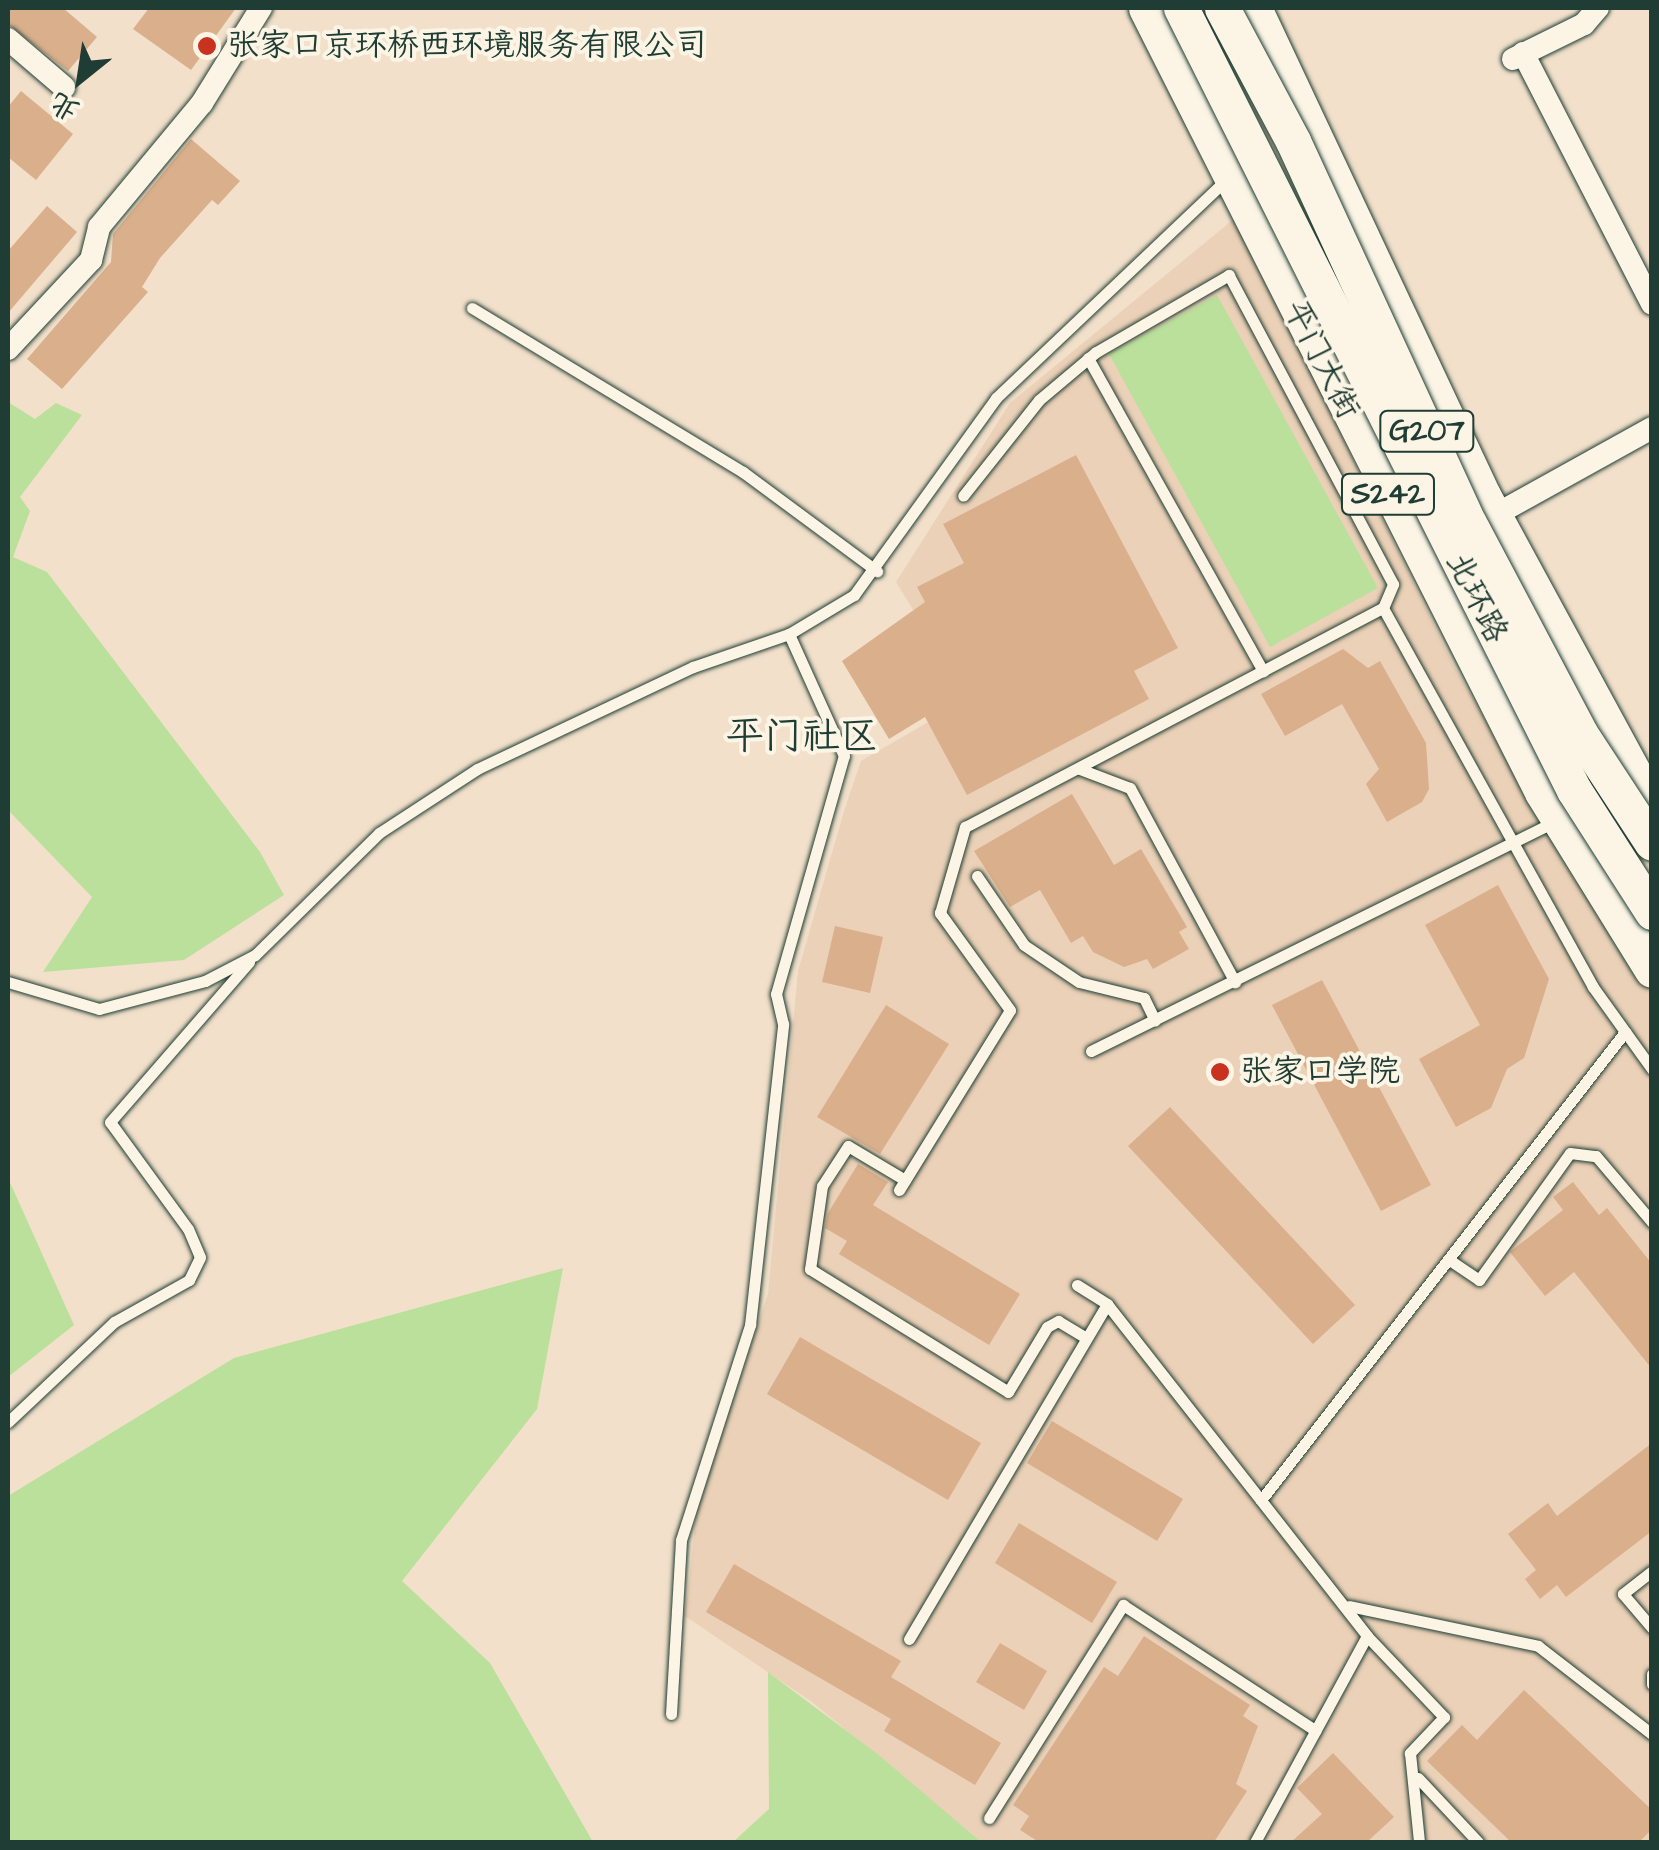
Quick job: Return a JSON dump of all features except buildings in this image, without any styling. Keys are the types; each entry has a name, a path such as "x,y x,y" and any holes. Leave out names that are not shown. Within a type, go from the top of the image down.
{"main road":[{"name":"平门大街","path":"1146,8 1562,826 1652,970"},
{"name":"北环路","path":"1181,8 1264,159 1538,720 1652,912"},
{"name":"北环路","path":"1222,8 1293,141 1478,540 1580,733 1652,843"},
{"name":"S242","path":"1254,8 1351,205 1494,516 1648,798"},
{"path":"1264,246 1351,205"},
{"path":"1562,826 1648,798"}],"street":[{"path":"8,349 90,260 98,227 202,103 261,8"},
{"path":"1598,8 1584,24 1518,56 1652,304"},
{"path":"8,40 64,88"},
{"path":"1494,516 1652,428"}],"lane":[{"path":"8,1422 114,1322 189,1280 200,1257 188,1229 110,1122 255,955 379,833 477,769 693,666 789,634 854,595 876,570 996,398 1232,175"},
{"path":"964,496 1039,400 1088,358 1229,275 1393,584 1383,608 965,828 940,913 1010,1010 902,1185 848,1146 822,1186 810,1269 1008,1392 1046,1327 1058,1321 1086,1338"},
{"path":"472,308 743,472 876,570"},
{"path":"1088,358 1263,671"},
{"path":"1383,608 1515,846 1625,1032 1652,1069"},
{"path":"671,1714 681,1540 750,1325 783,1024 776,994 844,756 789,634"},
{"path":"1078,768 1130,788 1235,982"},
{"path":"1091,1051 1562,826"},
{"path":"976,876 1024,945 1080,982 1144,998 1155,1021"},
{"path":"8,982 99,1009 205,981 255,955"},
{"path":"1261,1500 1625,1032"},
{"path":"1451,1260 1479,1280 1570,1153 1596,1156 1652,1222"},
{"path":"1077,1285 1106,1304 1349,1606 1367,1636 1444,1717 1410,1754 1418,1778 1419,1842"},
{"path":"910,1639 1106,1304"},
{"path":"1652,1571 1623,1594 1652,1628"},
{"path":"989,1818 1123,1605 1316,1730"},
{"path":"1349,1606 1538,1646 1652,1734"},
{"path":"1255,1842 1367,1636"},
{"path":"1652,1674 1652,1684"},
{"path":"1418,1778 1478,1842"}],"shaded area":[{"name":"张家口学院","path":"1235,218 1453,664 1581,888 1651,988 1651,1842 981,1842 812,1702 685,1616 697,1508 768,1294 798,971 844,811 861,761 968,699 896,582 1010,403"}],"green space":[{"path":"1217,295 1378,588 1270,647 1109,354"},
{"path":"8,402 35,419 56,403 82,415 20,497 30,511 13,557 47,572 260,852 284,895 184,960 43,972 92,897 8,810"},
{"path":"8,1178 74,1325 8,1377"},
{"path":"563,1268 537,1409 402,1581 490,1663 593,1842 8,1842 8,1496 234,1358"},
{"path":"768,1672 880,1756 981,1842 733,1842 769,1809"}],"place":[{"name":"张家口京环桥西环境服务有限公司","path":"207,46"},
{"name":"张家口学院","path":"1220,1072"}],"district":[{"name":"平门社区","path":"802,738"}]}
